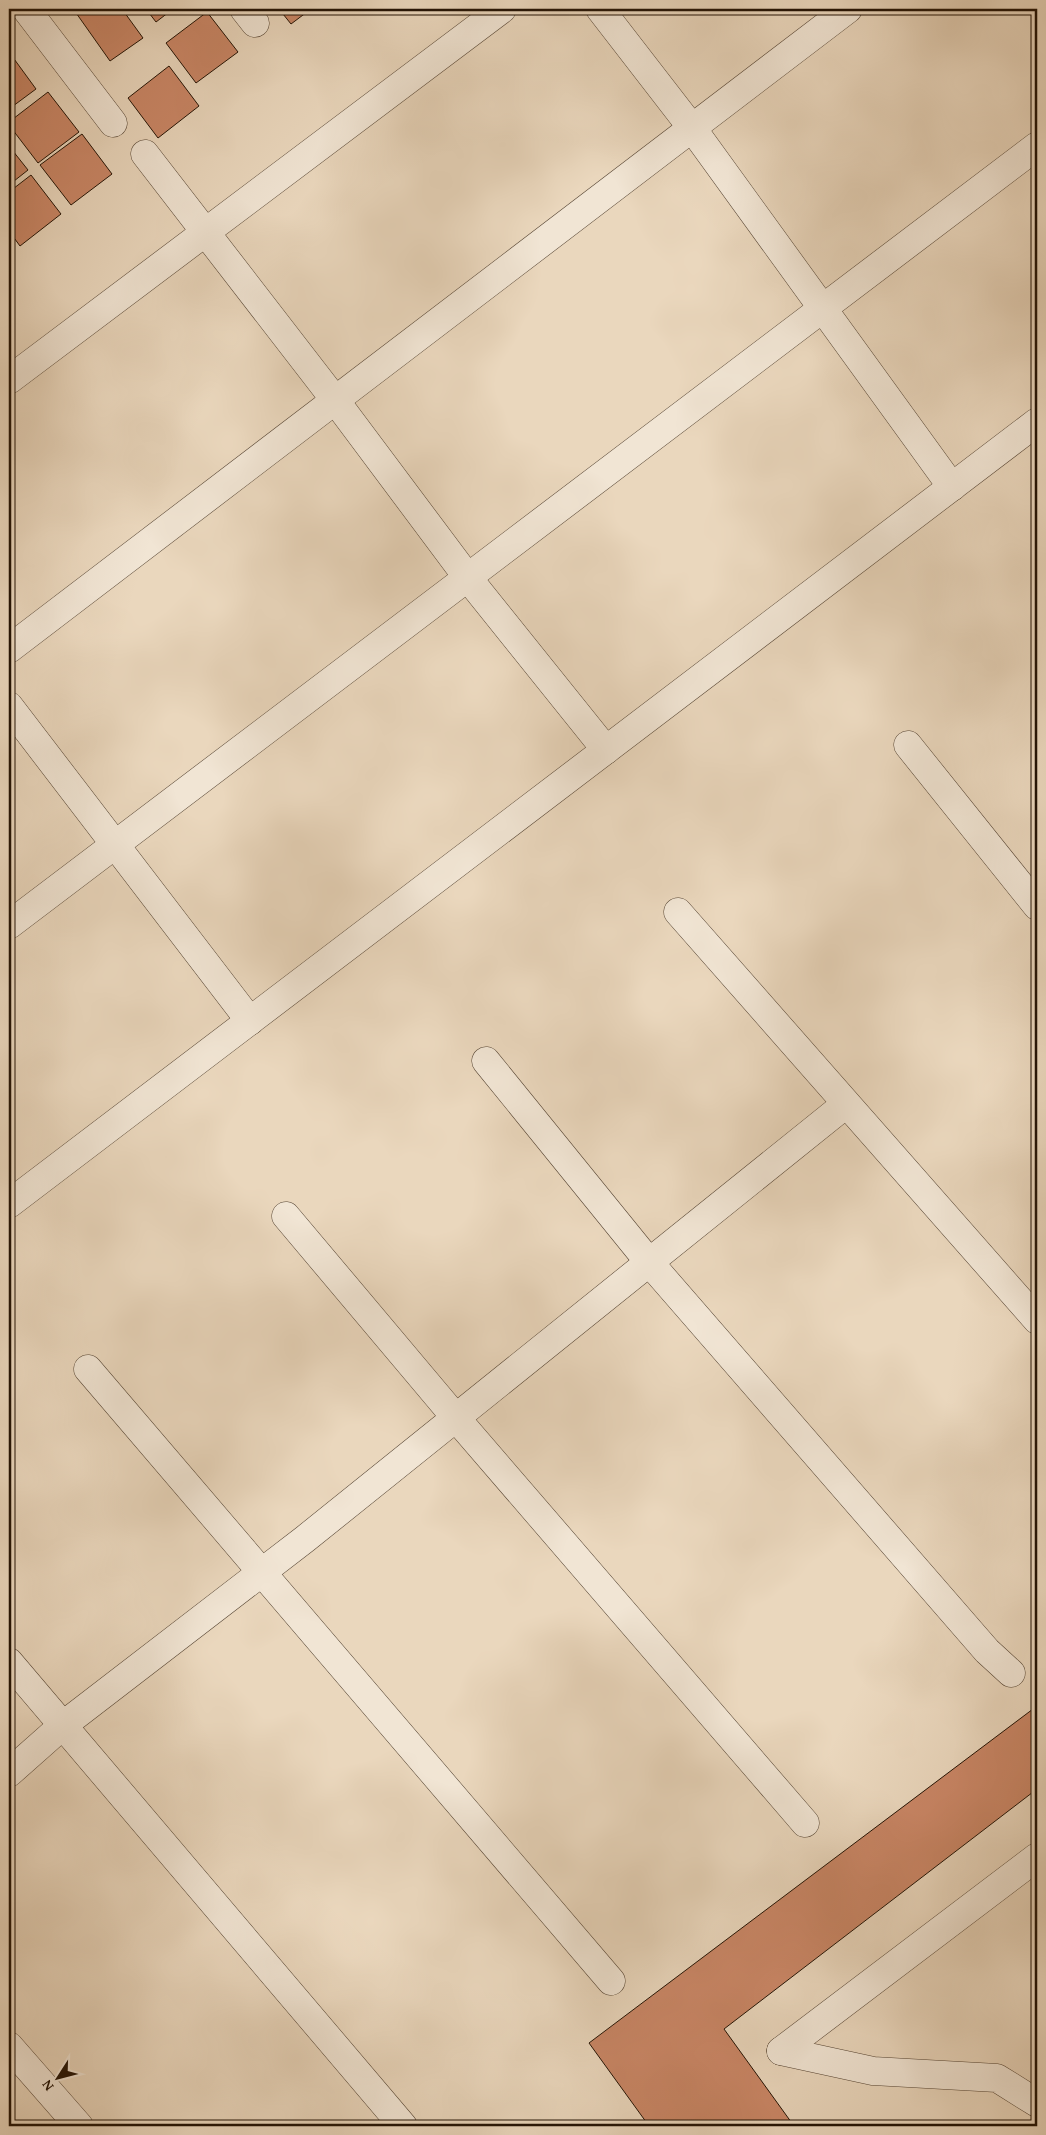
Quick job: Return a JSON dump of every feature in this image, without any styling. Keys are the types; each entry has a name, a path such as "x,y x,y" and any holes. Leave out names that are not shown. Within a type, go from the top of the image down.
{"street":[{"path":"26,9 113,122"},
{"path":"9,380 502,9"},
{"path":"600,9 692,128 952,487"},
{"path":"9,650 848,9"},
{"path":"9,925 1037,146"},
{"path":"144,154 335,400 468,578 606,750"},
{"path":"9,1204 1037,422"},
{"path":"9,706 250,1021"},
{"path":"908,745 1037,906"},
{"path":"678,912 1037,1320"},
{"path":"486,1061 649,1262 987,1651 1011,1673"},
{"path":"9,1772 62,1726 262,1572 846,1104"},
{"path":"286,1216 456,1418 805,1823"},
{"path":"88,1369 610,1981"},
{"path":"9,1662 403,2126"},
{"path":"1037,1857 781,2051 873,2071 997,2078 1037,2103"},
{"path":"9,2046 79,2126"}],"building":[{"path":"122,9 143,38 110,61 74,10"},
{"path":"146,9 173,9 156,22"},
{"path":"279,9 311,9 291,24"},
{"path":"207,12 238,52 196,83 166,43"},
{"path":"9,52 36,89 9,109"},
{"path":"169,66 199,106 158,138 128,98"},
{"path":"48,92 79,132 38,163 9,125 9,122"},
{"path":"82,134 112,174 71,205 40,165"},
{"path":"9,146 28,170 9,185"},
{"path":"31,175 61,214 20,246 9,231 9,192"},
{"path":"1037,1706 1037,1789 724,2029 794,2126 649,2126 589,2043"}]}
